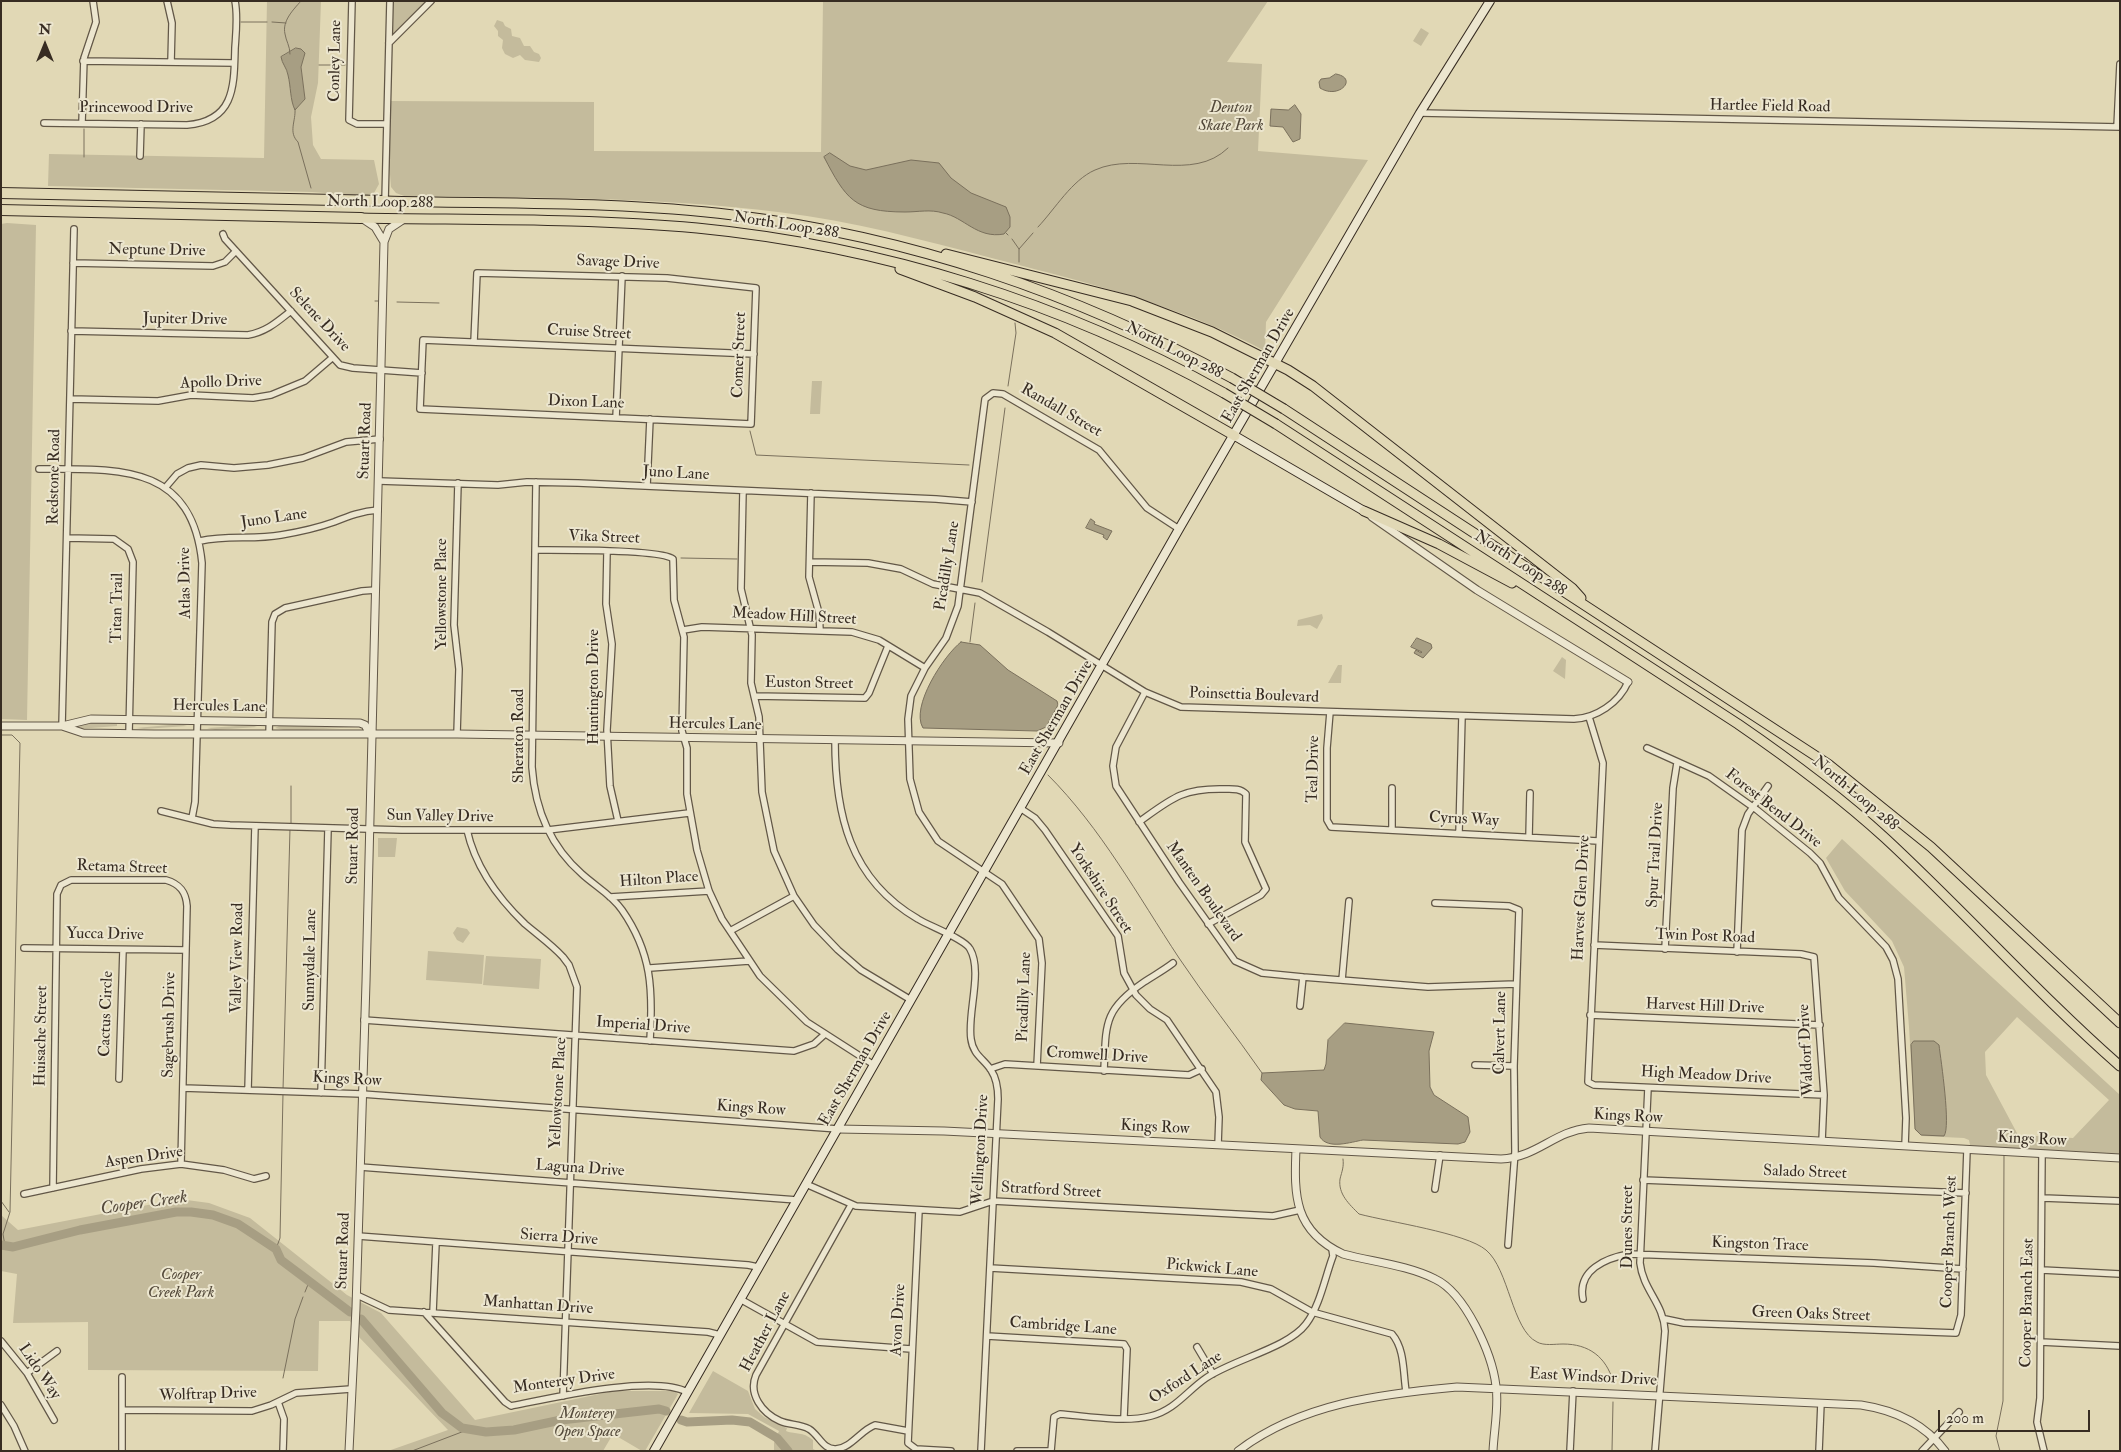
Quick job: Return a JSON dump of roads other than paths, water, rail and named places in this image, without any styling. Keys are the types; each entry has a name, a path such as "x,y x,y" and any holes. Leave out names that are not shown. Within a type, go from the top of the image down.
{"highway":[{"path":"1,186 85,195"},
{"name":"North Loop 288","path":"1,194 623,206 688,211 788,223 902,246 983,270 1082,306 1149,335 1232,378 1284,409 1828,764 1874,799 1931,848 2120,1023"},
{"name":"North Loop 288","path":"1,210 664,226 760,236 843,250 941,275 1054,313 1140,349 1224,393 1276,424 1738,724 1841,800 1922,874 2039,992 2120,1066"},
{"path":"1,217 106,216 145,213"},
{"path":"902,246 958,255 1132,301 1212,332 1276,363 1313,386 1572,588 1590,607"},
{"path":"843,250 946,284 1018,315 1098,357 1235,436"},
{"path":"1364,511 1440,544 1565,611"}],"main road":[{"name":"East Sherman Drive","path":"654,1451 1179,530 1420,113 1490,1"},
{"path":"1235,436 1364,511"}],"street":[{"path":"82,124 84,60 96,25 93,1"},
{"path":"167,1 172,23 172,62"},
{"path":"84,60 234,63 235,1"},
{"name":"Conley Lane","path":"352,1 350,121 357,124 386,124"},
{"path":"385,201 390,1"},
{"path":"389,44 431,1"},
{"name":"Princewood Drive","path":"44,123 196,124 210,120 224,109 233,89 234,63"},
{"path":"2118,127 2120,64"},
{"name":"Hartlee Field Road","path":"1420,113 2118,127"},
{"path":"140,156 141,124"},
{"path":"361,218 375,228 384,242"},
{"path":"384,242 389,229 394,224 405,219"},
{"name":"Redstone Road","path":"62,726 74,229"},
{"name":"Selene Drive","path":"223,234 332,358 340,364 353,368 422,373"},
{"name":"Stuart Road","path":"349,1451 360,1167 384,242"},
{"name":"Neptune Drive","path":"73,263 213,266 225,262 236,251"},
{"name":"Savage Drive","path":"474,342 477,273 667,278 756,288"},
{"path":"616,418 622,276"},
{"name":"Comer Street","path":"750,424 756,288"},
{"name":"Jupiter Drive","path":"72,331 248,335 259,333 271,327 291,311"},
{"name":"Cruise Street","path":"422,373 423,340 754,354"},
{"name":"Apollo Drive","path":"70,399 158,401 191,395 252,398 271,395 305,381 332,358"},
{"name":"Dixon Lane","path":"422,373 420,409 750,424"},
{"name":"Randall Street","path":"987,396 993,393 1003,394 1093,445 1108,458 1147,508 1179,530"},
{"name":"Picadilly Lane","path":"987,396 984,402 961,588 951,627 925,668 910,702 908,741 912,791 925,823 938,841 950,851 985,871 1002,884 1032,926 1042,949 1037,1066"},
{"path":"647,486 650,419"},
{"path":"165,488 177,474 188,468 201,466 243,468 268,466 303,458 346,442 380,440"},
{"name":"Atlas Drive","path":"39,469 131,472 145,476 165,488 186,510 200,541 202,563 195,802 192,818"},
{"name":"Juno Lane","path":"379,481 503,485 536,482 811,493 972,502"},
{"name":"Sheraton Road","path":"536,482 533,736 533,786 536,803 548,830 565,858 622,909 633,927 650,968 652,988 650,1041"},
{"name":"Yellowstone Place","path":"457,734 459,674 454,625 458,483"},
{"path":"743,491 741,589 751,628 751,683 759,717 762,792 765,815 774,851 794,896 814,924 845,957 883,985 911,1000"},
{"path":"811,493 810,585 819,613 820,630"},
{"name":"Juno Lane","path":"200,541 216,538 278,536 308,530 358,512 378,510"},
{"path":"1364,511 1477,590 1628,682"},
{"name":"Titan Trail","path":"67,538 114,539 128,549 133,562 129,734"},
{"name":"Vika Street","path":"535,550 639,552 671,558 674,564 674,600 683,630"},
{"name":"Huntington Drive","path":"607,552 606,604 612,644 608,737 610,786 618,821"},
{"name":"Poinsettia Boulevard","path":"810,562 868,563 901,569 933,584 961,588 986,596 1145,692 1172,705 1189,708 1574,719 1589,717 1607,707 1623,692 1628,682"},
{"path":"269,734 272,622 275,614 284,608 376,590"},
{"name":"Meadow Hill Street","path":"683,630 702,627 751,628 820,630 860,634 888,646 925,668"},
{"path":"683,630 682,731 689,812 709,891 730,931 760,976 784,1001 824,1035 874,1065"},
{"name":"Euston Street","path":"754,696 865,698 869,693 888,646"},
{"name":"Manten Boulevard","path":"1145,692 1117,744 1113,761 1116,786 1231,957 1244,966 1262,973 1303,977 1428,987 1516,984"},
{"name":"Teal Drive","path":"1329,826 1327,820 1327,748 1330,712"},
{"path":"1459,834 1462,716"},
{"name":"Harvest Glen Drive","path":"1588,1082 1603,764 1589,717"},
{"name":"Hercules Lane","path":"1,726 62,726 91,719 269,721 360,723 365,725 371,734"},
{"name":"Hercules Lane","path":"62,726 79,732 129,734 457,734 1059,743"},
{"name":"Wellington Drive","path":"835,740 836,787 841,815 846,833 861,862 880,887 908,914 968,946 975,961 971,1040 980,1060 990,1069 998,1085 981,1451"},
{"name":"Forest Bend Drive","path":"1647,748 1709,776 1753,807 1815,858 1839,898 1880,940 1890,954 1898,979 1906,1118 1905,1146"},
{"name":"Spur Trail Drive","path":"1665,949 1672,788 1677,762"},
{"path":"1737,952 1742,836 1746,819 1768,786"},
{"path":"1392,788 1392,830"},
{"path":"1139,822 1174,798 1188,791 1204,789 1239,790 1246,794 1246,845 1266,889 1261,895 1208,924"},
{"path":"1528,837 1530,793"},
{"name":"Yorkshire Street","path":"1020,808 1035,818 1045,830 1118,936 1124,973 1140,1001 1150,1010 1167,1020 1202,1069 1218,1100 1218,1145"},
{"name":"Sun Valley Drive","path":"161,811 213,824 368,830 548,830 689,812"},
{"name":"Valley View Road","path":"248,1090 255,826"},
{"name":"Cyrus Way","path":"1329,826 1335,828 1598,841"},
{"name":"Sunnydale Lane","path":"321,1092 328,829"},
{"name":"Yellowstone Place","path":"467,830 480,864 502,899 526,924 558,951 569,965 578,992 571,1110 563,1396"},
{"name":"Retama Street","path":"62,885 76,879 166,880 178,885 181,889"},
{"name":"Huisache Street","path":"53,1188 57,894 62,885"},
{"name":"Sagebrush Drive","path":"181,889 187,906 181,1164"},
{"name":"Hilton Place","path":"610,898 709,891"},
{"path":"730,931 794,896"},
{"path":"1342,980 1349,901"},
{"name":"Calvert Lane","path":"1435,902 1518,908 1514,1158 1508,1245"},
{"name":"Twin Post Road","path":"1594,945 1801,954 1814,957"},
{"name":"Yucca Drive","path":"24,948 186,950"},
{"name":"Cactus Circle","path":"118,1079 123,950"},
{"name":"Waldorf Drive","path":"1814,957 1824,1095 1822,1141"},
{"path":"650,968 749,961"},
{"path":"1104,1070 1109,1019 1119,1001 1173,963"},
{"path":"1300,1006 1303,977"},
{"name":"Harvest Hill Drive","path":"1590,1015 1820,1025"},
{"name":"Imperial Drive","path":"364,1020 794,1051 814,1044 824,1035"},
{"name":"Cromwell Drive","path":"990,1069 1005,1064 1188,1075 1202,1069"},
{"path":"1475,1065 1514,1066"},
{"name":"High Meadow Drive","path":"1588,1082 1594,1085 1648,1088 1824,1095"},
{"name":"Kings Row","path":"183,1088 362,1094 838,1129 996,1133 1296,1149 1514,1158 1533,1152 1564,1134 1579,1129 1595,1128 2120,1158"},
{"name":"Dunes Street","path":"1648,1088 1640,1254 1641,1273 1646,1286 1659,1304 1665,1319"},
{"path":"1296,1149 1294,1186 1304,1220 1316,1236 1332,1249 1342,1254 1422,1273 1444,1284 1459,1298 1486,1353 1496,1387 1493,1451"},
{"name":"Cooper Branch West","path":"1956,1334 1961,1315 1967,1150"},
{"name":"Cooper Branch East","path":"2040,1450 2038,1422 2041,1342 2042,1154"},
{"path":"1435,1189 1440,1155"},
{"name":"Aspen Drive","path":"24,1194 141,1169 181,1164 224,1170 254,1179 266,1176"},
{"name":"Laguna Drive","path":"360,1167 797,1200"},
{"name":"Salado Street","path":"1643,1180 1966,1194"},
{"name":"Stratford Street","path":"806,1184 851,1206 919,1210 960,1212 992,1201 1277,1216 1300,1210"},
{"path":"2043,1198 2120,1201"},
{"name":"Heather Lane","path":"851,1206 754,1380 755,1397 766,1413 778,1420 809,1430 827,1447 833,1449 846,1446 875,1425 880,1424 908,1431"},
{"name":"Avon Drive","path":"908,1431 919,1210"},
{"name":"Sierra Drive","path":"358,1236 758,1267"},
{"path":"433,1312 436,1243"},
{"name":"Oxford Lane","path":"1051,1451 1054,1417 1060,1414 1145,1418 1159,1414 1177,1404 1213,1374 1292,1337 1308,1322 1332,1256 1332,1249"},
{"name":"Kingston Trace","path":"1584,1299 1582,1292 1586,1278 1594,1267 1620,1255 1640,1254 1963,1269"},
{"name":"Pickwick Lane","path":"990,1268 1253,1283 1280,1293 1312,1312 1392,1334 1397,1341 1404,1369 1406,1391"},
{"path":"2042,1270 2120,1274"},
{"name":"Manhattan Drive","path":"356,1295 389,1310 708,1332 720,1335"},
{"path":"740,1299 817,1342 911,1349"},
{"name":"Monterey Drive","path":"424,1312 505,1402 511,1406 614,1387 676,1387 687,1392"},
{"path":"1655,1451 1665,1319"},
{"name":"Green Oaks Street","path":"1665,1319 1684,1323 1956,1334"},
{"name":"Cambridge Lane","path":"987,1336 1124,1344 1126,1349 1124,1418"},
{"name":"Lido Way","path":"1,1341 27,1373 54,1420"},
{"path":"2041,1342 2120,1346"},
{"path":"1197,1347 1213,1374"},
{"path":"27,1373 57,1351"},
{"path":"122,1377 122,1451"},
{"name":"East Windsor Drive","path":"1238,1451 1274,1428 1305,1414 1340,1404 1406,1391 1457,1387 1496,1387 1660,1395 1821,1403 1880,1408 1914,1423 1934,1438 1946,1451"},
{"name":"Wolftrap Drive","path":"122,1410 252,1411 278,1402 296,1393 351,1389"},
{"path":"1570,1451 1573,1391"},
{"path":"278,1402 284,1419 283,1451"},
{"path":"1819,1451 1821,1403"},
{"path":"1,1406 24,1451"},
{"path":"1922,1451 1959,1412"},
{"path":"908,1431 908,1443 916,1449 951,1451"},
{"path":"1017,1451 1051,1451"}],"waterway":[{"path":"290,54 284,29 289,16 301,1"},
{"path":"241,22 267,22"},
{"path":"272,22 286,23"},
{"path":"319,65 345,65"},
{"path":"295,109 293,134 298,142 311,188"},
{"path":"84,129 84,157"},
{"path":"1038,227 1071,188 1095,170 1111,165 1128,163 1198,164 1214,158 1228,148"},
{"path":"1019,262 1019,249 1033,233"},
{"path":"1012,239 1019,249"},
{"path":"397,302 439,303"},
{"path":"1008,386 1016,333 1015,323"},
{"path":"982,582 1005,408"},
{"path":"750,431 756,455 969,465"},
{"path":"681,558 737,559"},
{"path":"970,642 975,603"},
{"path":"1,735 12,735 20,743 10,1212 3,1234 5,1246"},
{"path":"1048,775 1085,817 1102,840 1189,973 1262,1073"},
{"path":"291,786 291,825"},
{"path":"283,1090 290,829"},
{"path":"276,1249 280,1238 283,1094"},
{"path":"2000,1451 1996,1436 2003,1401 2004,1155"},
{"path":"1343,1159 1340,1179 1342,1194 1359,1214 1445,1233 1462,1238 1486,1250 1494,1259 1516,1313 1529,1335 1537,1342 1543,1344 1563,1344 1581,1346 1588,1349 1606,1365 1613,1381"},
{"path":"1,1201 9,1212"},
{"name":"Cooper Creek","path":"1,1245 13,1247 80,1230 176,1212 213,1215 238,1224 276,1249 281,1260 350,1312"},
{"path":"305,1292 309,1282"},
{"path":"283,1378 295,1319 303,1297"},
{"name":"Cooper Creek","path":"361,1319 442,1413 462,1428 486,1432 514,1430 561,1420 659,1409 666,1411"},
{"path":"1612,1451 1613,1402"},
{"name":"Cooper Creek","path":"681,1420 687,1422 732,1420 750,1422 777,1438 788,1451"},
{"path":"412,1451 467,1430"}],"park label":[{"name":"Denton Skate Park","path":"1231,118"},
{"name":"Cooper Creek Park","path":"181,1285"},
{"name":"Monterey Open Space","path":"587,1424"}]}
